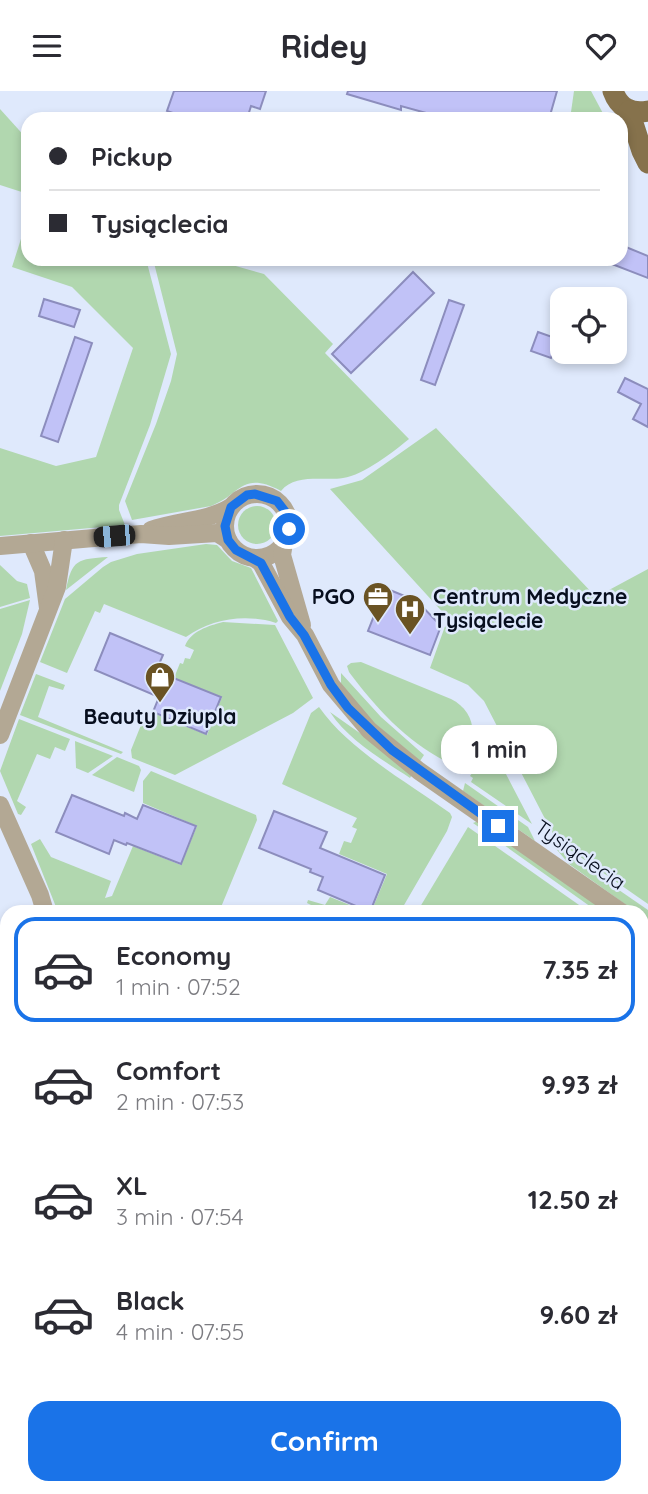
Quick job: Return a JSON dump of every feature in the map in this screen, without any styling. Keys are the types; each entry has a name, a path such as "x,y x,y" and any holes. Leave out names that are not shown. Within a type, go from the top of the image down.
{"main road":[{"path":"613,91 616,99 639,111 642,151 648,163"}],"street":[{"path":"0,546 141,534 217,533 228,540 236,550 254,558 273,554 284,543 289,522 287,514 277,501 255,494 247,495 220,514 169,524 141,534"},
{"path":"228,540 225,526 231,507"},
{"path":"0,735 57,587 64,540"},
{"path":"31,543 43,571 48,608"},
{"name":"Tysiąclecia","path":"284,543 282,555 304,635"},
{"name":"Tysiąclecia","path":"254,558 261,563 290,617 304,635 338,695 384,743 419,771 611,905"},
{"path":"0,805 42,905"}],"green space":[{"path":"574,91 591,91 602,112 571,112"},
{"path":"0,109 21,132 21,192 0,185"},
{"path":"21,239 21,266 148,266 171,354 150,425 119,505 125,525 0,536 0,448 56,466 96,457 133,348 72,287 12,267"},
{"path":"155,266 236,266 264,274 333,344 325,353 409,439 378,462 351,476 302,480 287,485 281,491 268,485 249,484 211,506 132,520 125,501 156,424 177,354"},
{"path":"436,428 596,597 648,569 648,904 556,840 484,701 468,685 430,668 448,618 330,489 362,480"},
{"path":"257,506 270,512 276,525 270,538 257,544 244,538 238,525 244,512"},
{"path":"206,544 217,545 232,561 251,568 278,621 276,623 252,618 229,619 206,626 186,637 104,604 100,613 95,611 67,673 40,662 65,599 103,567 137,554"},
{"path":"108,557 66,590 74,566 83,560"},
{"path":"0,565 17,581 27,584 30,598 0,607"},
{"path":"30,600 22,634 0,691 0,609"},
{"path":"223,622 275,625 313,698 293,713 175,775 132,758 131,750 145,715 153,713 207,735 222,697 174,678 180,663 183,664 185,658 190,659 194,650 185,646 191,636 206,627"},
{"path":"361,662 460,705 471,721 472,731 468,749 461,757 452,763 445,761 417,744 392,722 349,672 347,666"},
{"path":"341,673 381,717 424,755 420,761 374,723 341,685"},
{"path":"36,674 65,685 63,690 49,686 38,717 123,752 121,754 20,715"},
{"path":"319,707 331,723 362,751 452,817 447,831 404,905 374,905 387,874 339,854 344,841 351,843 357,829 352,827 357,818 282,784 311,713"},
{"path":"330,712 412,775 410,778 346,732"},
{"path":"19,719 70,739 65,751 55,747 50,759 37,754 17,801 26,807 21,815 18,814 0,771"},
{"path":"75,741 113,756 88,773 76,768"},
{"path":"489,749 494,751 532,824 471,782 473,778 470,776"},
{"path":"117,757 139,766 141,770 134,792 92,775"},
{"path":"151,771 256,815 257,820 222,905 55,905 31,844 40,839 51,857 111,881 105,898 112,896 133,846 181,865 197,826 143,803 143,781"},
{"path":"465,783 528,827 535,841 463,791"},
{"path":"478,821 597,905 588,905 473,823"},
{"path":"468,827 579,905 421,905"},
{"path":"552,844 641,905 626,905 569,864"},
{"path":"330,897 350,905 325,905"},
{"path":"308,900 325,905 311,905 307,903"}],"building":[{"path":"174,91 266,91 260,109 251,106 249,112 167,111"},
{"path":"348,91 557,91 551,112 423,112 401,106 401,110 347,94"},
{"path":"628,248 648,256 648,278 617,266 628,266"},
{"path":"413,272 434,293 351,373 332,354"},
{"path":"44,299 80,310 74,327 39,316"},
{"path":"449,300 464,305 435,385 421,380"},
{"path":"538,332 550,336 550,358 531,351"},
{"path":"75,337 92,343 58,442 41,436"},
{"path":"625,378 648,389 648,427 633,419 641,404 618,392"},
{"path":"385,588 417,601 441,626 430,655 368,631"},
{"path":"110,633 163,655 156,671 221,697 206,734 153,712 159,697 95,670"},
{"path":"72,795 124,816 125,813 137,819 143,805 196,826 181,864 114,840 109,854 56,832"},
{"path":"274,811 327,832 320,848 385,875 373,905 353,905 318,890 323,877 310,872 311,869 259,848"}],"place":[{"name":"PGO","path":"378,624"},
{"name":"Centrum Medyczne Tysiąclecie","path":"410,636"},
{"name":"Beauty Dziupla","path":"160,704"}],"route":[{"path":"289,529 287,514 277,501 272,497 255,494 247,495 231,507 225,526 231,545 261,563 290,617 304,635 331,685 348,708 392,750 498,826"}]}
